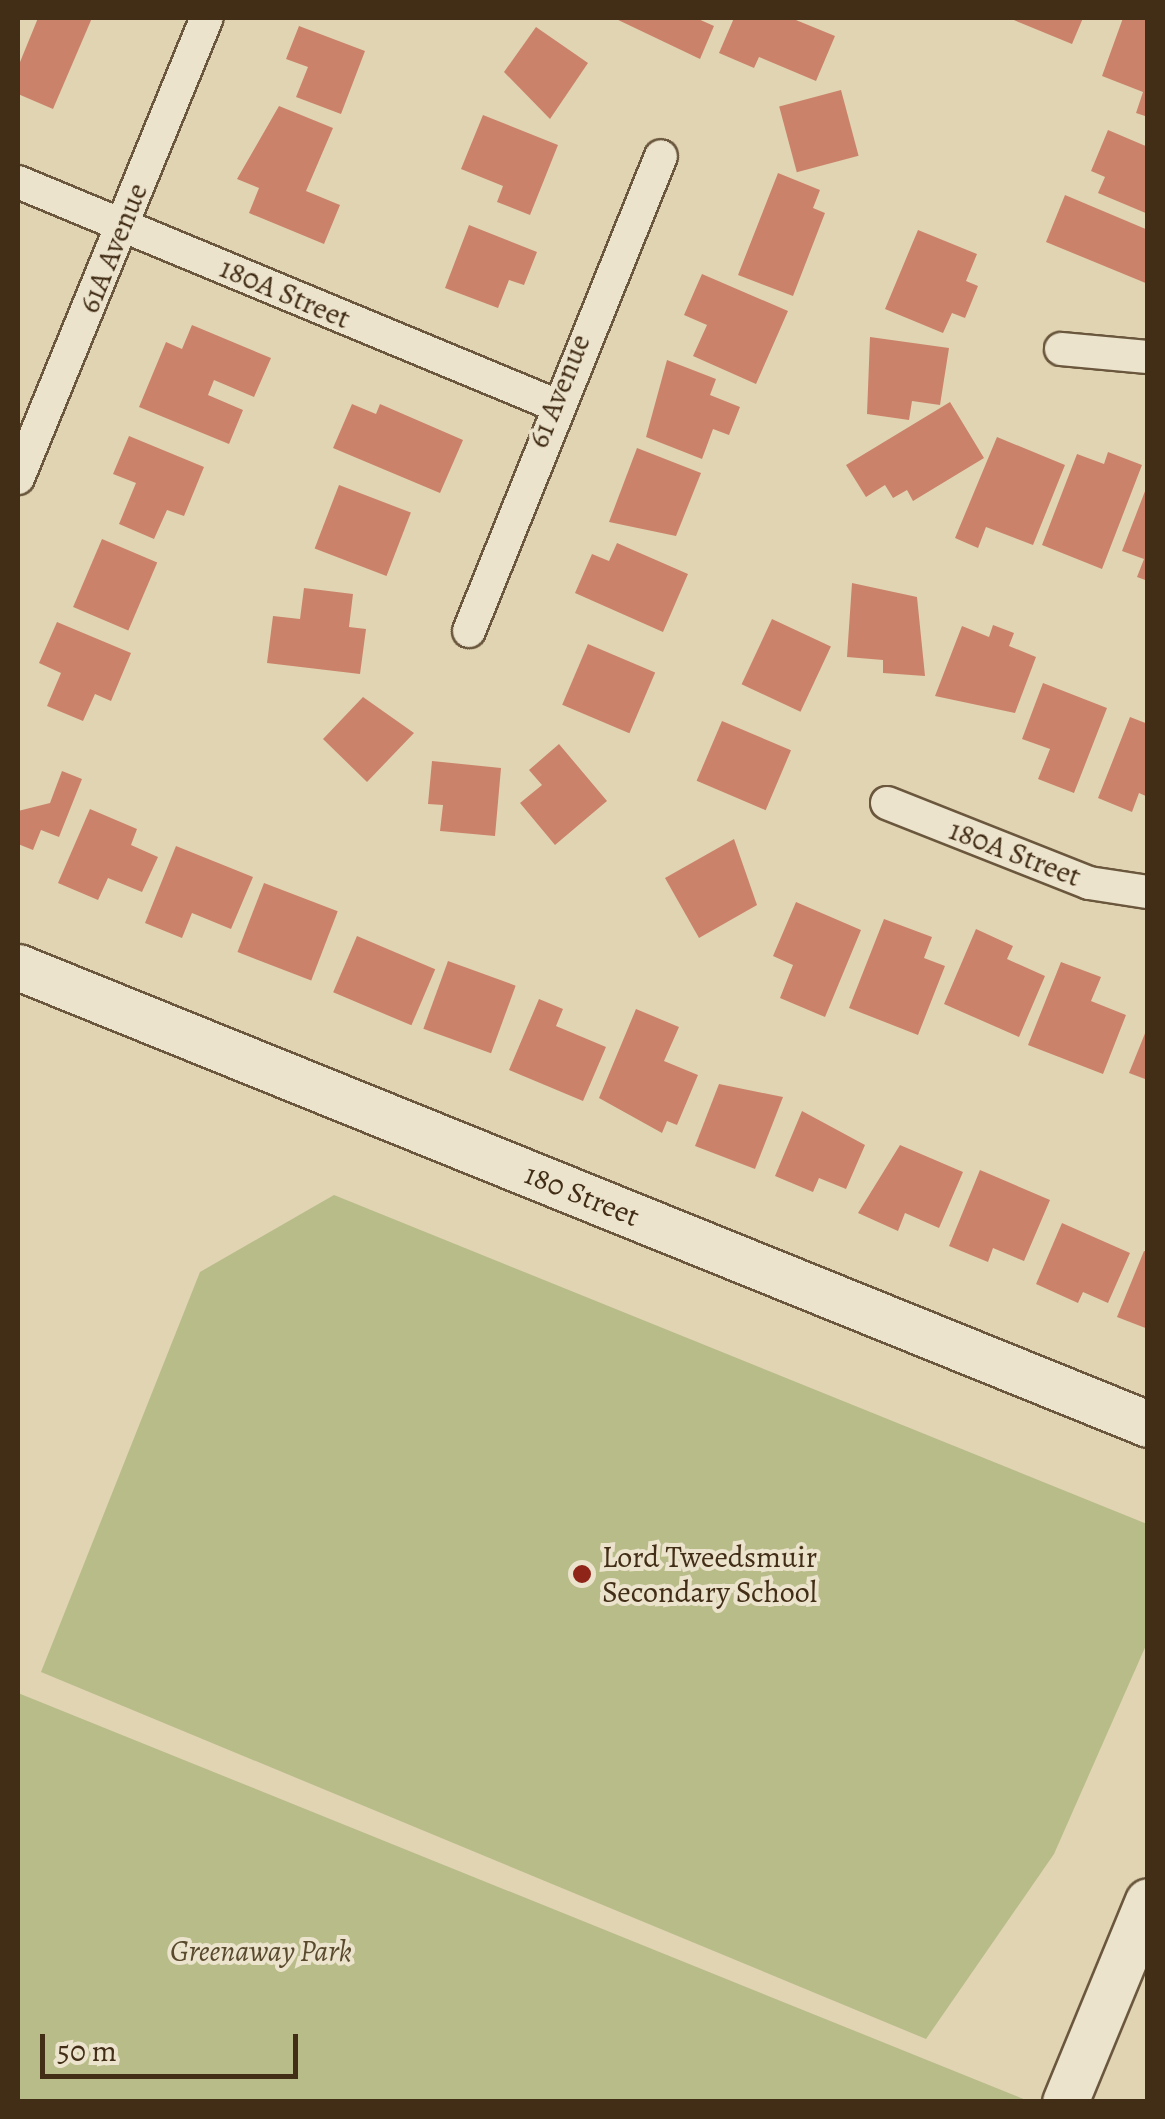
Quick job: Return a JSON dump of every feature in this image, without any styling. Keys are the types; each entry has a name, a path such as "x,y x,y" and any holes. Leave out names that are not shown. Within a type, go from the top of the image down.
{"street":[{"name":"61A Avenue","path":"18,478 206,18"},
{"name":"61 Avenue","path":"469,631 554,404 661,156"},
{"name":"180A Street","path":"18,182 554,404"},
{"path":"1061,349 1148,357"},
{"name":"180A Street","path":"886,803 1090,883 1148,892"},
{"name":"180 Street","path":"18,966 1148,1424"},
{"path":"1065,2102 1148,1900"}],"green space":[{"name":"Lord Tweedsmuir Secondary School","path":"334,1195 1147,1524 1147,1643 1054,1854 926,2039 41,1672 200,1272"},
{"name":"Greenaway Park","path":"18,1693 1026,2100 18,2101"}],"building":[{"path":"38,18 92,18 53,109 18,94 18,67"},
{"path":"614,18 696,18 714,26 700,59"},
{"path":"734,18 791,18 835,36 816,81 759,57 754,68 719,53"},
{"path":"1009,18 1083,18 1072,44"},
{"path":"1123,18 1148,20 1148,117 1136,113 1143,92 1102,76"},
{"path":"299,26 365,51 341,114 296,97 308,67 286,59"},
{"path":"536,27 588,63 550,119 504,72"},
{"path":"841,90 859,156 797,172 779,107"},
{"path":"279,106 333,128 306,191 340,205 324,244 249,213 259,188 237,179"},
{"path":"483,115 558,145 530,215 497,202 503,186 461,169"},
{"path":"1108,130 1148,147 1148,214 1098,193 1105,177 1091,171"},
{"path":"778,173 820,190 813,208 825,213 793,296 738,275"},
{"path":"1065,195 1148,230 1148,284 1046,242"},
{"path":"469,225 537,252 524,285 509,280 498,308 445,288"},
{"path":"918,230 977,254 966,281 978,286 965,318 952,313 943,333 885,309"},
{"path":"702,274 788,311 756,384 693,356 707,325 684,315"},
{"path":"192,325 271,358 254,397 214,380 208,395 243,410 229,444 139,407 166,342 182,349"},
{"path":"870,337 949,348 940,405 912,401 909,420 867,414"},
{"path":"667,360 716,379 710,395 740,407 729,435 713,429 702,459 646,437"},
{"path":"950,402 984,458 913,501 907,490 893,498 885,485 866,497 846,465"},
{"path":"352,404 376,414 380,404 463,440 440,493 333,448"},
{"path":"129,436 204,467 184,516 167,510 154,539 119,524 136,483 113,474"},
{"path":"997,437 1065,465 1033,545 986,527 978,548 955,538"},
{"path":"637,448 701,473 676,536 609,522"},
{"path":"1108,452 1142,465 1102,569 1042,545 1077,454 1104,464"},
{"path":"339,485 411,513 387,576 315,548"},
{"path":"1147,486 1148,581 1137,577 1144,559 1122,551"},
{"path":"102,539 157,562 128,631 73,607"},
{"path":"617,543 688,574 663,632 575,593 592,554 609,561"},
{"path":"852,583 917,597 925,676 883,673 883,660 847,657"},
{"path":"304,588 353,594 349,627 366,629 360,674 267,663 273,616 300,619"},
{"path":"772,619 831,646 800,712 742,684"},
{"path":"57,622 131,653 111,701 95,694 83,721 47,706 61,673 39,663"},
{"path":"993,625 1014,633 1009,646 1036,657 1015,713 935,696 962,626 989,637"},
{"path":"588,644 655,673 629,733 562,705"},
{"path":"1043,683 1107,708 1074,793 1038,779 1050,749 1022,739"},
{"path":"363,697 414,733 367,782 323,739"},
{"path":"1130,717 1148,724 1148,797 1139,793 1132,812 1098,798"},
{"path":"722,721 791,750 766,810 697,781"},
{"path":"559,744 607,801 555,845 520,803 542,785 529,770"},
{"path":"432,761 501,768 495,836 440,831 443,805 428,804"},
{"path":"62,771 82,779 59,837 41,830 33,850 18,844 18,811 50,803"},
{"path":"90,809 137,829 131,845 158,857 142,892 108,878 98,900 58,883"},
{"path":"734,839 757,905 699,938 665,878"},
{"path":"176,846 253,877 231,929 192,913 182,938 145,923"},
{"path":"264,883 338,911 311,980 237,952"},
{"path":"796,902 861,930 825,1017 780,998 793,965 773,956"},
{"path":"884,919 932,937 924,958 945,966 918,1035 849,1008"},
{"path":"976,929 1013,946 1007,959 1045,976 1019,1037 944,1004"},
{"path":"357,936 435,969 411,1025 333,992"},
{"path":"448,961 516,986 491,1053 423,1029"},
{"path":"1061,962 1101,977 1091,1001 1126,1015 1103,1074 1028,1045"},
{"path":"539,999 563,1009 556,1026 606,1047 583,1101 509,1070"},
{"path":"636,1009 679,1027 664,1061 698,1075 677,1125 667,1121 662,1133 599,1098"},
{"path":"1148,1026 1148,1074 1145,1079 1129,1073"},
{"path":"719,1084 783,1097 755,1169 695,1146"},
{"path":"802,1111 865,1145 846,1189 819,1178 813,1192 775,1176"},
{"path":"900,1145 963,1172 939,1228 905,1213 898,1231 858,1213"},
{"path":"980,1170 1050,1200 1024,1261 993,1248 988,1262 949,1246"},
{"path":"1062,1223 1130,1253 1108,1303 1083,1292 1078,1303 1036,1284"},
{"path":"1144,1251 1148,1252 1148,1329 1117,1317"}],"place":[{"name":"Lord Tweedsmuir Secondary School","path":"582,1574"}]}
